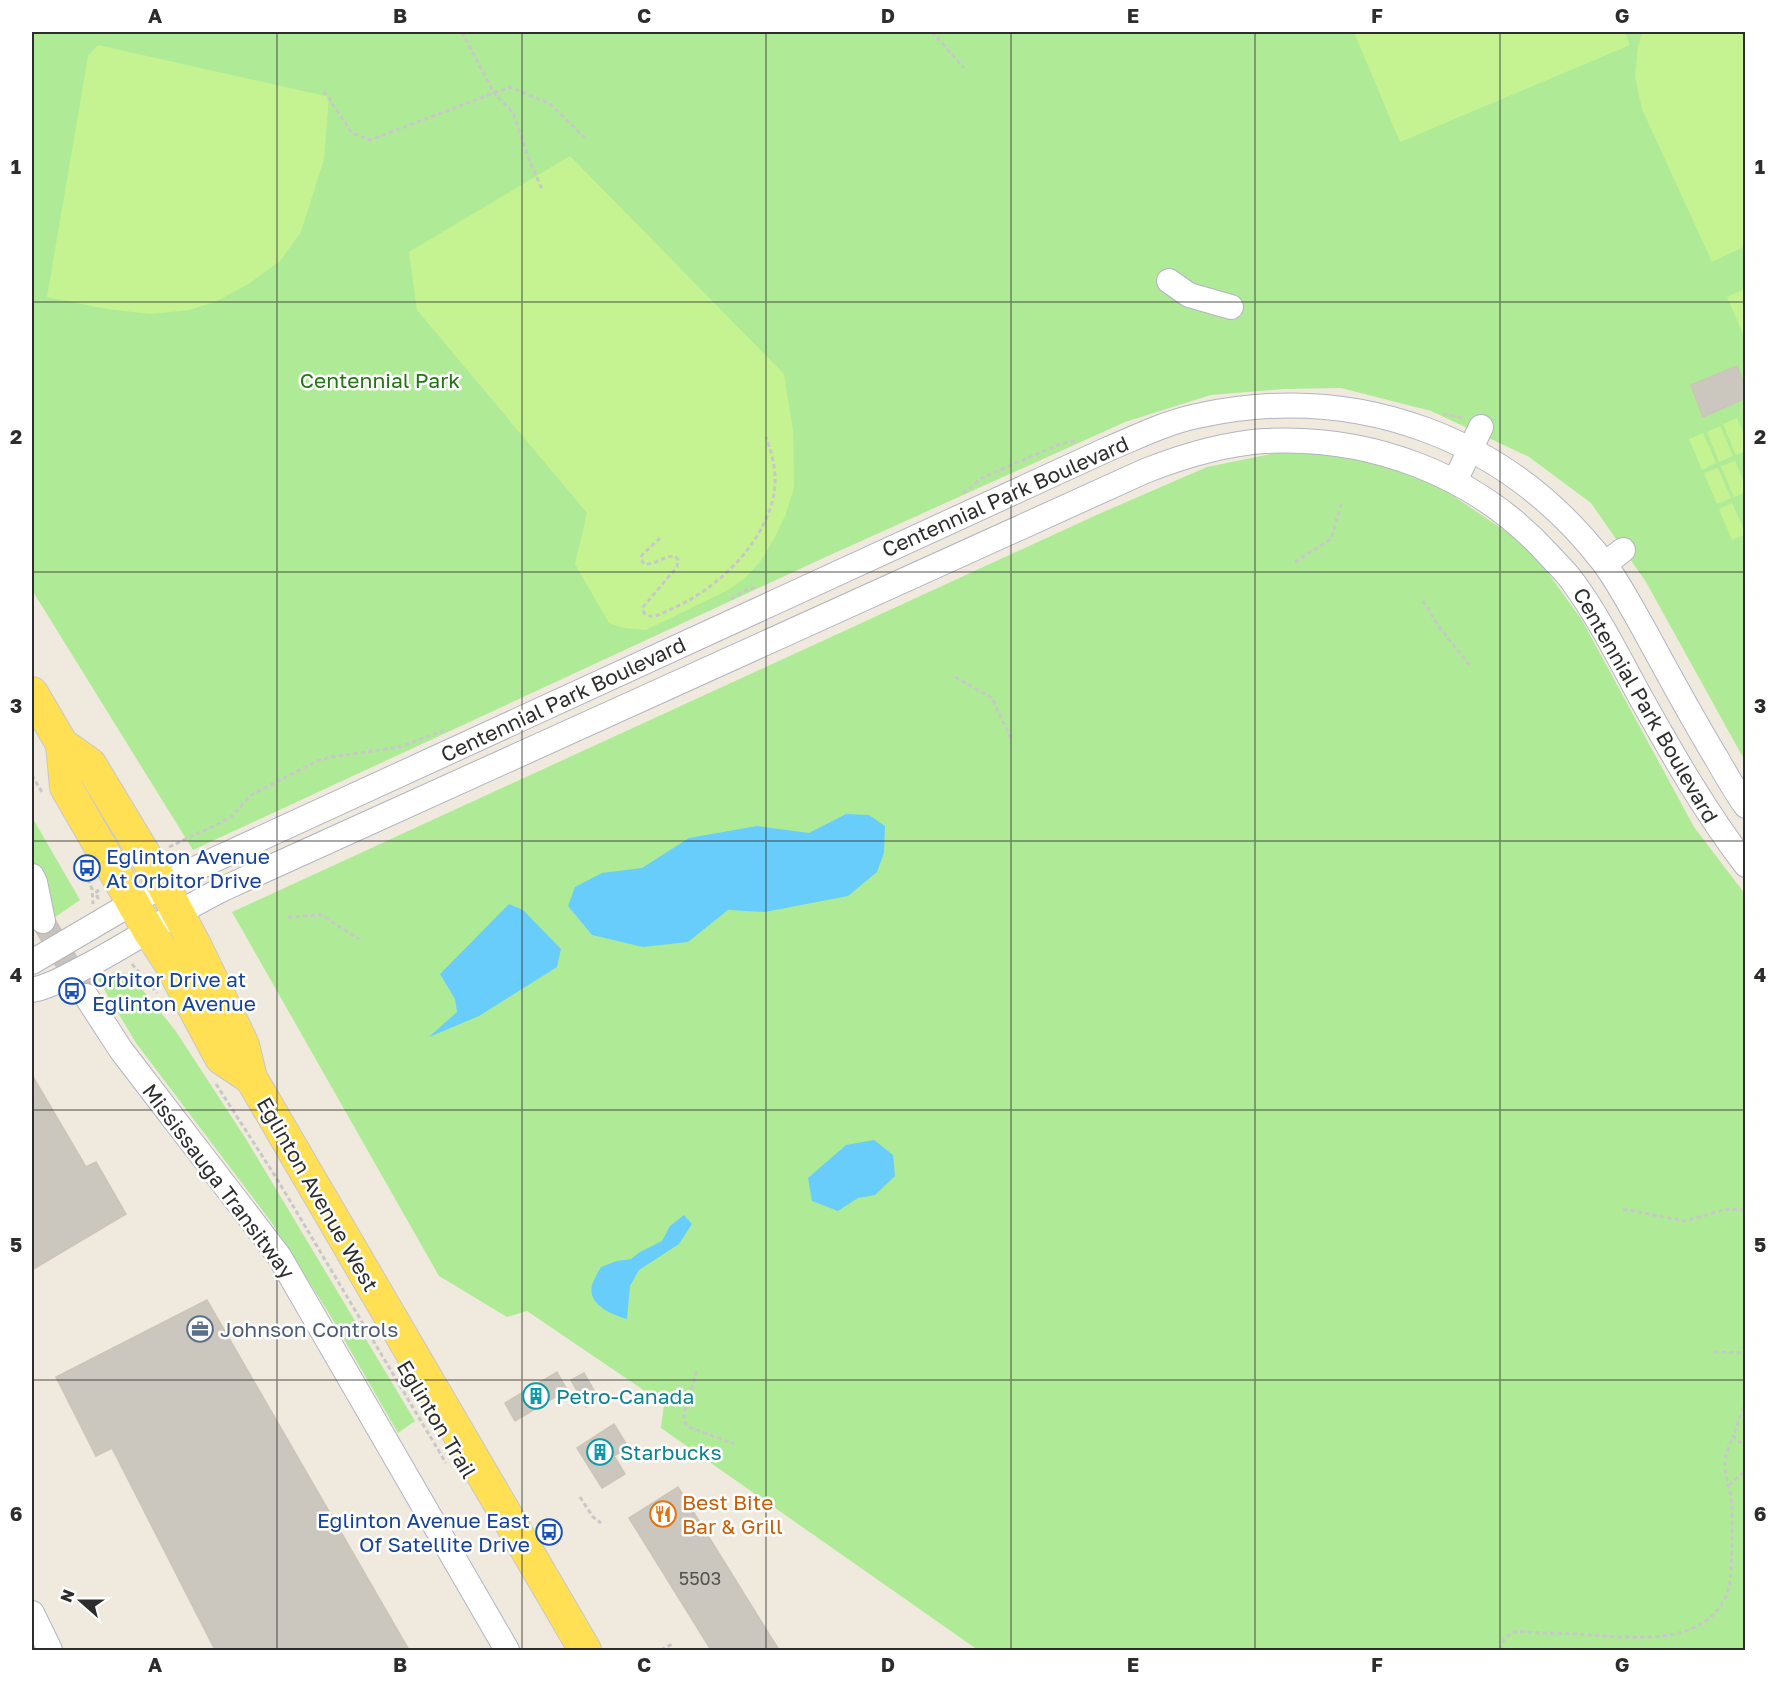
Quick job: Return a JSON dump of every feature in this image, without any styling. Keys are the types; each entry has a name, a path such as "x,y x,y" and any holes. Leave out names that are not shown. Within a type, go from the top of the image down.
{"main road":[{"name":"Eglinton Avenue West","path":"32,693 62,744 90,764 147,894 243,1045 251,1078 585,1650"}],"street":[{"path":"1169,281 1189,295 1231,307"},
{"name":"Centennial Park Boulevard","path":"32,962 147,894 474,739 881,552 1164,425 1287,397 1403,421 1445,437 1524,484 1557,512 1605,564 1703,737 1746,806"},
{"path":"1455,481 1481,427"},
{"name":"Centennial Park Boulevard","path":"32,990 46,987 225,888 300,853 1145,471 1198,452 1261,441 1292,440 1359,447 1423,466 1455,481 1510,518 1535,540 1572,580 1600,623 1696,793 1720,831 1746,865"},
{"path":"1605,564 1623,550"},
{"path":"881,552 897,584"},
{"path":"32,876 43,921 32,909"},
{"name":"Mississauga Transitway","path":"86,996 121,1050 279,1256 507,1650"},
{"path":"32,1613 51,1650"}],"path":[{"path":"462,32 494,93 513,113 543,191"},
{"path":"932,32 964,68"},
{"path":"324,91 352,133 370,140 510,87 550,104 585,138"},
{"path":"660,538 642,555 641,559 644,564 668,556 675,556 678,560 677,567 643,607 648,616 653,617 699,594 736,563 757,535 770,508 776,483 773,456 766,438"},
{"path":"1295,562 1330,539 1342,501"},
{"path":"724,604 738,594 765,584"},
{"path":"1423,602 1471,667"},
{"path":"955,677 992,698 1012,741"},
{"path":"163,850 186,837 220,823 232,816 251,795 317,761 399,747 451,728"},
{"path":"92,889 92,901"},
{"path":"288,918 321,915 359,939"},
{"path":"132,964 162,1000"},
{"name":"Eglinton Trail","path":"213,1080 277,1179 449,1468"},
{"path":"1623,1209 1685,1221 1726,1209 1746,1210"},
{"path":"1714,1352 1746,1353"},
{"path":"697,1371 684,1413 684,1422 689,1427 734,1444"},
{"path":"1500,1650 1503,1640 1510,1633 1519,1631 1639,1638 1669,1635 1703,1622 1718,1609 1728,1593 1733,1507 1725,1466 1746,1400"},
{"path":"1733,1436 1746,1448"},
{"path":"1729,1485 1746,1470"},
{"path":"580,1497 593,1517 601,1523"},
{"path":"661,1650 672,1644"}],"green space":[{"name":"Centennial Park","path":"32,32 1745,32 1745,761 1646,582 1591,503 1529,457 1431,411 1341,388 1285,389 1211,395 1125,422 817,561 193,850 32,590"},
{"path":"1354,32 1625,32 1630,45 1400,142"},
{"path":"1643,32 1745,32 1745,246 1712,262 1642,109 1635,77 1638,46"},
{"path":"98,45 329,97 324,159 301,232 280,261 250,283 217,301 189,310 150,314 107,309 47,297 88,56"},
{"path":"570,156 784,374 793,431 794,488 785,516 774,539 760,562 745,578 728,590 646,630 624,628 609,623 575,564 587,513 417,310 409,252"},
{"path":"1745,289 1745,338 1727,297"},
{"path":"1737,418 1745,438 1746,451 1736,455 1723,424"},
{"path":"1720,426 1733,456 1719,462 1707,432"},
{"path":"1703,433 1716,463 1702,470 1689,439"},
{"path":"1276,453 1333,453 1403,467 1452,495 1511,535 1543,566 1582,620 1694,827 1745,894 1745,1650 978,1650 661,1428 664,1404 527,1311 507,1317 439,1276 232,912 1101,513 1207,467"},
{"path":"1735,461 1746,492 1734,497 1721,466"},
{"path":"1718,468 1731,498 1717,504 1704,473"},
{"path":"1732,503 1746,534 1732,540 1719,509"},
{"path":"32,817 80,900 32,933"},
{"path":"116,972 133,978 175,1030 246,1139 415,1421 398,1433 330,1315 272,1223 136,1043 98,979"}],"water":[{"path":"846,814 869,815 885,826 884,853 877,872 848,896 765,912 728,910 688,942 643,947 592,935 568,906 575,887 602,873 642,868 689,838 757,826 809,833"},
{"path":"509,904 523,910 561,949 557,967 479,1016 429,1037 457,1012 455,999 440,974"},
{"path":"874,1140 893,1155 895,1176 875,1195 858,1198 838,1211 812,1201 808,1178 846,1145"},
{"path":"684,1215 692,1224 679,1244 639,1270 630,1286 627,1319 602,1308 591,1292 601,1267 631,1259 662,1241 670,1226"}],"building":[{"path":"1737,366 1746,389 1746,398 1703,417 1691,385"},
{"path":"32,1075 86,1167 96,1162 126,1214 32,1270"},
{"path":"207,1300 409,1650 215,1650 112,1448 96,1456 56,1377"},
{"name":"Petro-Canada","path":"557,1372 567,1390 515,1421 505,1403"},
{"path":"584,1373 599,1399 586,1407 571,1380"},
{"name":"Starbucks","path":"614,1424 628,1447 614,1456 625,1474 602,1488 577,1448"},
{"path":"678,1487 779,1650 711,1650 629,1518"}],"tunnel":[{"path":"43,921 86,996"}],"place":[{"name":"Eglinton Avenue At Orbitor Drive","path":"87,868"},
{"name":"Orbitor Drive at Eglinton Avenue","path":"72,991"},
{"name":"Johnson Controls","path":"200,1329"},
{"name":"Petro-Canada","path":"536,1396"},
{"name":"Starbucks","path":"600,1452"},
{"name":"Best Bite Bar & Grill","path":"663,1514"},
{"name":"Eglinton Avenue East Of Satellite Drive","path":"549,1532"}]}
